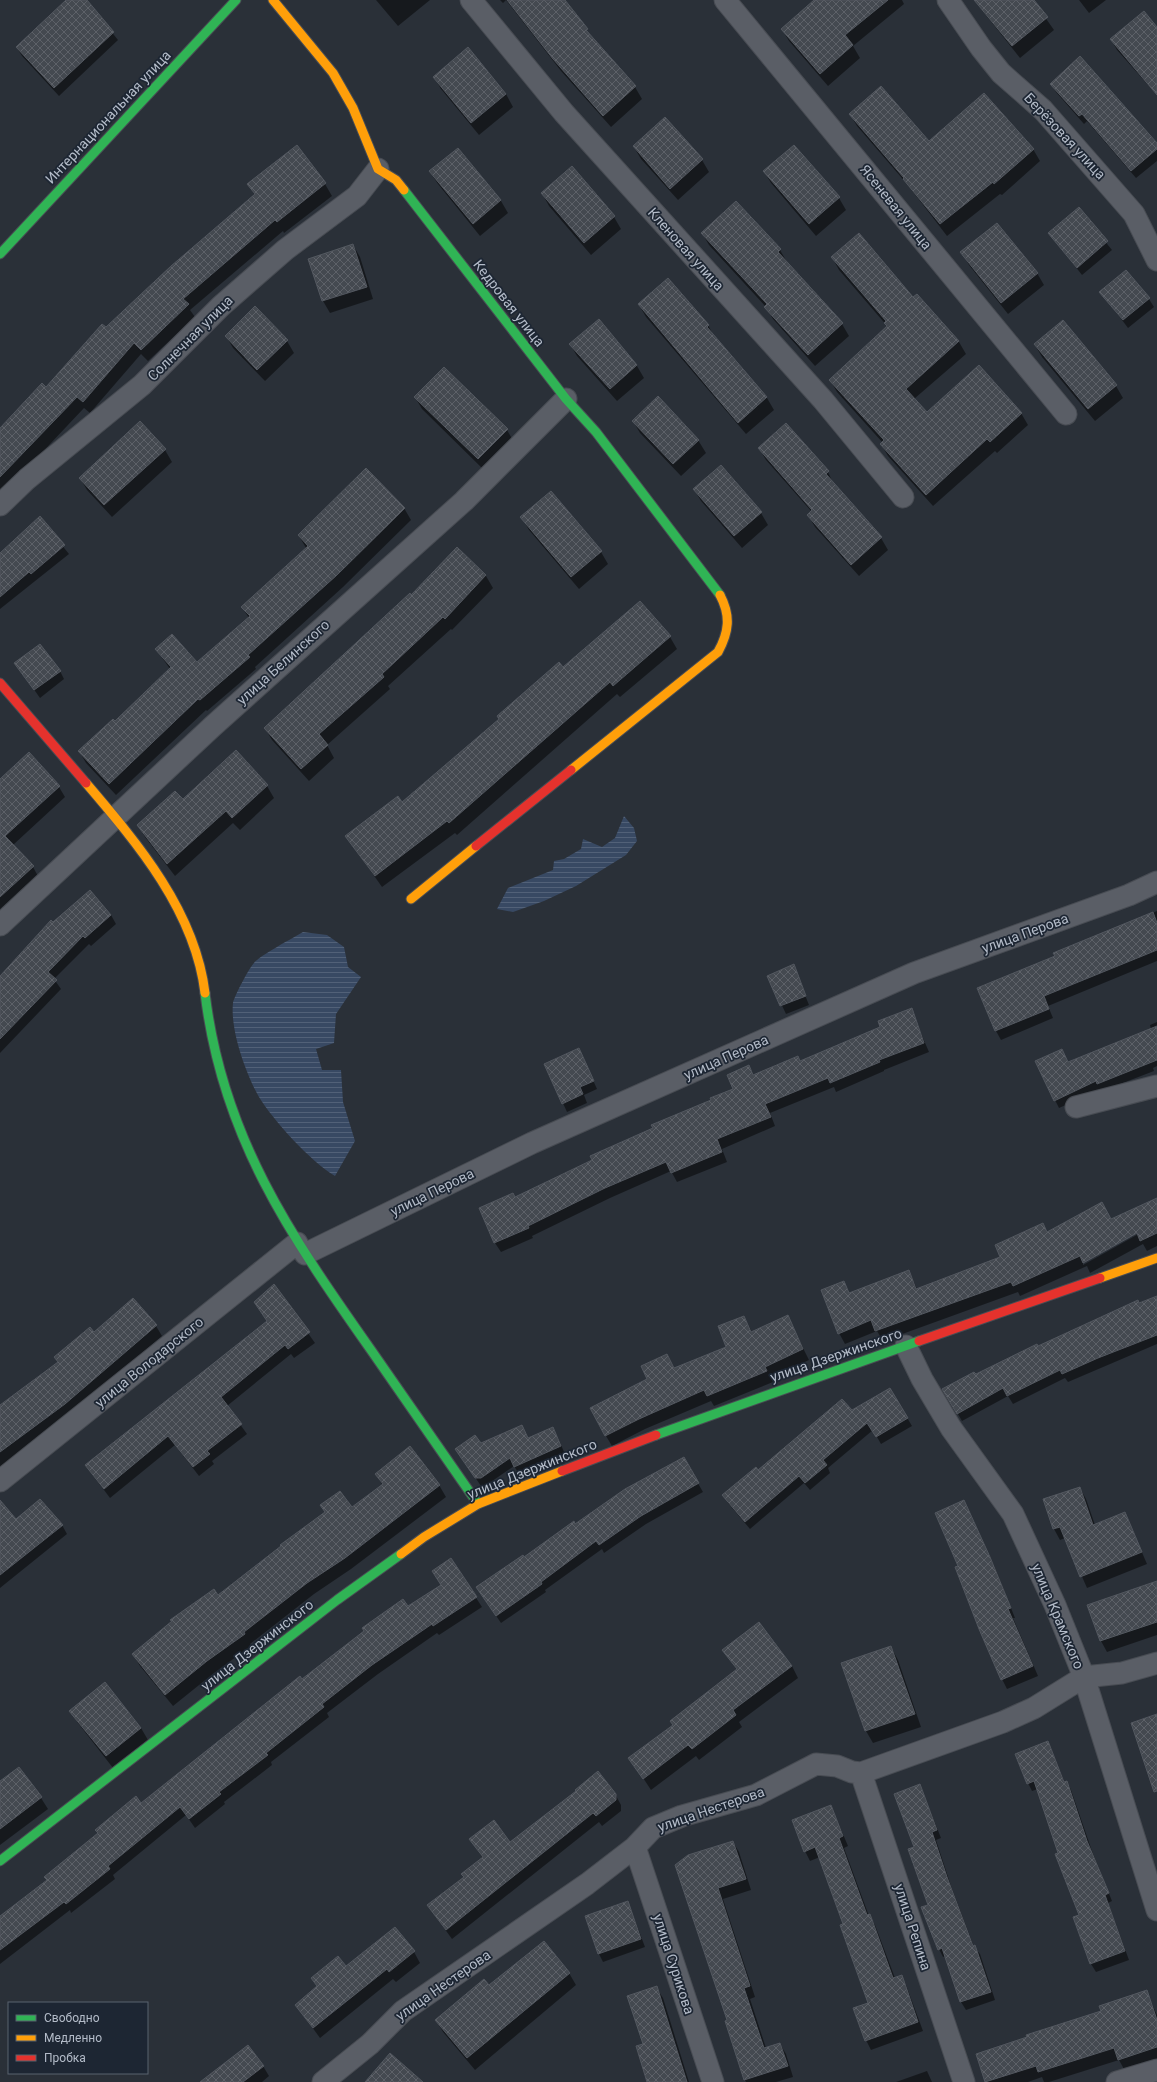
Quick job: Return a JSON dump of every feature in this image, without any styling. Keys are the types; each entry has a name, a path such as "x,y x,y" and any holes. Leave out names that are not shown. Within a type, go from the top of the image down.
{"street":[{"name":"Интернациональная улица","path":"0,254 236,0"},
{"path":"273,0 334,73 353,108 378,169"},
{"name":"Кленовая улица","path":"471,0 564,113 823,400 903,497"},
{"name":"Ясеневая улица","path":"725,0 1066,414"},
{"name":"Берёзовая улица","path":"948,0 981,48 1001,73 1043,110 1134,214 1157,260"},
{"name":"Кедровая улица","path":"378,169 396,180 566,399 596,432 718,591 727,608 730,621 727,637 718,652 608,741 506,820 411,899"},
{"name":"Солнечная улица","path":"0,505 27,479 142,385 221,306 250,280 285,250 357,196 378,169"},
{"name":"улица Белинского","path":"0,925 242,699 464,501 566,399"},
{"path":"0,683 114,817 148,862 182,916 196,947 204,978 207,1008 217,1060 228,1102 244,1144 266,1188 301,1248 478,1504"},
{"name":"улица Перова","path":"301,1248 532,1143 914,973 1129,895 1157,882"},
{"path":"1076,1108 1157,1086"},
{"name":"улица Володарского","path":"0,1481 301,1248"},
{"name":"улица Дзержинского","path":"0,1860 337,1600 424,1537 478,1504 685,1423 1157,1258"},
{"name":"улица Крамского","path":"906,1346 922,1379 951,1428 1013,1514 1055,1605 1084,1677 1157,1910"},
{"path":"861,1773 1003,1722 1034,1708 1084,1677 1122,1673 1157,1663"},
{"name":"улица Нестерова","path":"323,2082 370,2044 403,2011 587,1884 635,1847 653,1828 665,1822 756,1795 816,1764 837,1766 852,1772 861,1773"},
{"name":"улица Репина","path":"861,1773 964,2082"},
{"name":"улица Сурикова","path":"635,1847 713,2082"},
{"path":"1117,2082 1157,2070"}],"water":[{"path":"624,816 634,828 637,841 626,855 576,886 544,901 513,912 497,909 508,888 553,870 554,861 564,859 581,849 583,839 602,847 615,838"},
{"path":"303,932 327,935 344,947 348,967 361,977 336,1014 334,1043 316,1049 322,1070 341,1070 343,1102 355,1141 335,1176 325,1170 293,1140 265,1106 254,1087 244,1064 236,1039 234,1026 233,1003 245,976 252,966 262,956"}],"building":[{"path":"66,0 87,0 114,32 54,88 16,47"},
{"path":"507,0 565,0 588,29 586,30 636,86 603,116 553,59"},
{"path":"814,0 888,0 845,35 853,45 820,74 781,29"},
{"path":"974,0 1034,0 1048,17 1012,46"},
{"path":"1144,11 1157,27 1157,95 1110,39"},
{"path":"468,47 506,94 471,123 433,77"},
{"path":"1080,56 1157,143 1157,149 1131,171 1082,114 1079,116 1050,84"},
{"path":"881,86 929,141 984,93 1034,149 994,184 993,182 940,224 903,179 904,178 849,114"},
{"path":"665,117 703,159 670,189 633,146"},
{"path":"297,145 326,183 277,222 275,220 183,299 189,304 141,350 134,343 83,402 77,397 0,477 0,428 42,383 46,387 102,324 106,327 171,266 255,194 247,184"},
{"path":"794,145 840,197 809,224 763,171"},
{"path":"458,148 501,200 473,224 429,171"},
{"path":"572,166 615,216 584,243 541,193"},
{"path":"736,201 781,249 778,252 843,323 808,355 764,307 767,304 701,233"},
{"path":"1079,207 1108,241 1077,268 1048,233"},
{"path":"997,223 1038,273 1001,303 960,252"},
{"path":"859,233 913,297 917,294 959,341 906,389 927,412 979,365 1022,413 990,442 987,439 926,495 880,444 884,440 829,380 887,326 884,323 886,321 831,257"},
{"path":"353,244 367,287 322,301 308,259"},
{"path":"1126,270 1150,298 1123,320 1099,292"},
{"path":"668,278 709,325 707,327 767,397 738,423 638,304"},
{"path":"255,306 288,340 257,370 225,336"},
{"path":"599,319 637,365 610,389 569,344"},
{"path":"1063,320 1117,385 1088,409 1034,344"},
{"path":"444,367 508,429 478,459 414,397"},
{"path":"658,396 699,440 673,464 632,421"},
{"path":"140,421 166,449 104,505 79,478"},
{"path":"786,423 829,471 826,474 882,537 851,565 807,515 812,510 758,448"},
{"path":"721,465 762,512 734,536 693,489"},
{"path":"366,468 405,508 337,575 248,655 250,657 200,700 198,699 109,784 78,751 113,719 115,721 171,667 155,649 172,634 197,662 250,616 241,607 308,546 298,535"},
{"path":"551,491 602,551 571,577 520,517"},
{"path":"40,516 65,545 31,574 29,572 0,597 0,553"},
{"path":"457,547 486,575 445,619 443,617 382,674 384,677 319,734 328,745 301,769 264,728 410,593 411,595"},
{"path":"640,601 671,636 613,686 610,682 449,823 447,821 375,876 345,836 398,796 402,802 499,719 497,716 559,662 563,667"},
{"path":"40,644 61,671 34,690 14,663"},
{"path":"236,750 268,785 232,818 226,811 167,864 137,825 175,791 183,799"},
{"path":"29,752 60,786 5,836 34,866 0,897 0,779"},
{"path":"90,890 111,915 85,938 83,936 48,972 57,980 0,1039 0,976 51,920 53,922"},
{"path":"1153,912 1157,923 1157,950 1044,996 1049,1009 995,1031 977,988 1055,956 1053,953"},
{"path":"794,964 806,996 780,1006 767,976"},
{"path":"912,1008 924,1043 879,1060 880,1062 830,1083 828,1078 765,1104 771,1117 717,1139 722,1152 671,1173 666,1162 605,1188 528,1226 529,1228 494,1243 479,1208 513,1193 515,1197 592,1160 590,1156 653,1128 651,1125 711,1100 710,1098 733,1089 727,1075 749,1065 753,1075 798,1056 800,1061 880,1027 878,1021"},
{"path":"1157,1026 1157,1060 1097,1084 1096,1081 1054,1101 1035,1061 1062,1049 1068,1062"},
{"path":"579,1048 594,1081 580,1087 583,1094 562,1104 544,1064"},
{"path":"1157,1198 1157,1233 1140,1241 1137,1233 1083,1263 1080,1256 1013,1286 1011,1282 875,1331 871,1320 838,1334 821,1290 844,1281 849,1293 909,1270 916,1289 1000,1257 995,1245 1043,1223 1047,1232 1102,1202 1111,1219"},
{"path":"274,1284 310,1332 288,1349 285,1345 221,1397 242,1424 207,1451 210,1454 193,1467 168,1436 104,1489 85,1465 267,1321 254,1302"},
{"path":"1157,1296 1157,1335 1062,1374 1060,1370 1007,1396 1003,1388 957,1414 942,1389 974,1372 976,1374 1037,1344 1038,1346 1138,1300 1139,1303"},
{"path":"133,1298 157,1325 65,1404 0,1452 0,1405 58,1362 54,1357 90,1327 94,1332"},
{"path":"788,1315 803,1349 765,1367 767,1371 707,1396 704,1390 605,1436 590,1408 647,1379 641,1366 667,1354 674,1368 726,1347 718,1326 744,1316 751,1332"},
{"path":"890,1388 908,1418 876,1437 867,1423 823,1460 827,1465 805,1483 799,1476 745,1522 722,1495 756,1467 758,1470 842,1399 852,1410"},
{"path":"522,1425 528,1438 553,1427 561,1446 514,1467 510,1458 481,1478 475,1478 455,1449 475,1435 481,1443"},
{"path":"410,1446 440,1485 345,1558 307,1583 244,1632 245,1634 207,1661 165,1695 132,1654 172,1621 170,1620 214,1589 218,1595 281,1546 280,1545 325,1512 320,1505 340,1491 352,1507 383,1484 375,1474"},
{"path":"684,1457 699,1483 641,1516 599,1545 596,1541 541,1582 542,1584 496,1616 476,1587 523,1555 524,1557 574,1521 575,1524 625,1489"},
{"path":"1080,1487 1093,1525 1125,1512 1142,1552 1080,1577 1060,1527 1053,1529 1043,1499"},
{"path":"40,1499 63,1525 0,1575 0,1500 16,1519"},
{"path":"964,1500 990,1557 1011,1608 1008,1609 1033,1666 1001,1680 955,1567 958,1566 935,1513"},
{"path":"451,1558 477,1597 433,1626 432,1624 372,1665 322,1704 324,1707 266,1753 268,1755 219,1792 221,1794 189,1819 180,1807 108,1866 110,1869 66,1904 64,1902 0,1950 0,1916 47,1880 44,1877 98,1833 95,1830 136,1796 141,1803 300,1676 302,1679 364,1631 362,1628 403,1599 408,1606 441,1585 432,1571"},
{"path":"1157,1581 1157,1622 1100,1641 1087,1605"},
{"path":"759,1622 792,1666 733,1710 736,1715 692,1749 688,1745 643,1779 628,1758 673,1725 670,1721 737,1669 722,1650"},
{"path":"891,1646 915,1714 865,1731 841,1663"},
{"path":"105,1682 141,1728 106,1756 69,1711"},
{"path":"1157,1714 1157,1791 1154,1792 1131,1723"},
{"path":"1048,1741 1064,1782 1067,1781 1087,1841 1109,1893 1105,1895 1125,1951 1090,1964 1073,1917 1079,1915 1055,1854 1058,1853 1034,1781 1027,1784 1015,1754"},
{"path":"19,1767 42,1797 0,1829 0,1781"},
{"path":"598,1771 616,1794 616,1800 596,1816 593,1813 446,1930 427,1905 464,1877 461,1874 483,1857 469,1839 494,1820 510,1842 576,1791 575,1790"},
{"path":"920,1784 937,1830 932,1832 947,1877 973,1946 975,1945 991,1992 960,2002 942,1948 938,1950 921,1907 928,1905 908,1849 914,1847 894,1794"},
{"path":"831,1805 843,1836 839,1838 867,1915 870,1914 893,1978 902,1975 918,2022 865,2041 853,2008 868,2003 840,1925 843,1924 815,1847 804,1852 792,1820"},
{"path":"733,1841 746,1879 718,1888 750,1986 744,1988 764,2048 780,2043 788,2066 744,2080 725,2021 727,2020 675,1865 688,1855"},
{"path":"628,1901 641,1939 598,1954 585,1916"},
{"path":"395,1927 415,1951 389,1972 387,1969 313,2028 295,2005 317,1986 311,1978 338,1956 346,1966"},
{"path":"544,1941 570,1973 467,2058 435,2020 484,1979 489,1985"},
{"path":"657,1986 687,2082 647,2082 636,2046 643,2044 627,1996"},
{"path":"1147,1990 1157,2020 1157,2047 1118,2060 1114,2048 1038,2072 1036,2066 985,2082 976,2054 1027,2037 1026,2035 1101,2011 1099,2006"},
{"path":"248,2045 264,2066 243,2082 200,2082"},
{"path":"390,2053 423,2082 365,2082"}],"traffic: fast":[{"path":"0,254 236,0"},
{"path":"404,190 566,399 596,432 720,595"},
{"path":"205,993 214,1045 227,1093 244,1138 264,1182 287,1224 313,1266 478,1504"},
{"path":"656,1435 919,1341"},
{"path":"0,1861 337,1600 401,1554"}],"traffic: slow":[{"path":"273,0 333,73 353,108 378,169 396,180 404,190"},
{"path":"571,770 718,652 722,645 727,624 726,610 720,595"},
{"path":"86,783 144,855 177,907 190,934 199,963 205,993"},
{"path":"411,899 476,846"},
{"path":"1100,1278 1157,1258"},
{"path":"401,1554 424,1537 478,1504 562,1471"}],"traffic: jam":[{"path":"0,683 86,783"},
{"path":"476,846 571,770"},
{"path":"919,1341 1100,1278"},
{"path":"562,1471 656,1435"}]}
